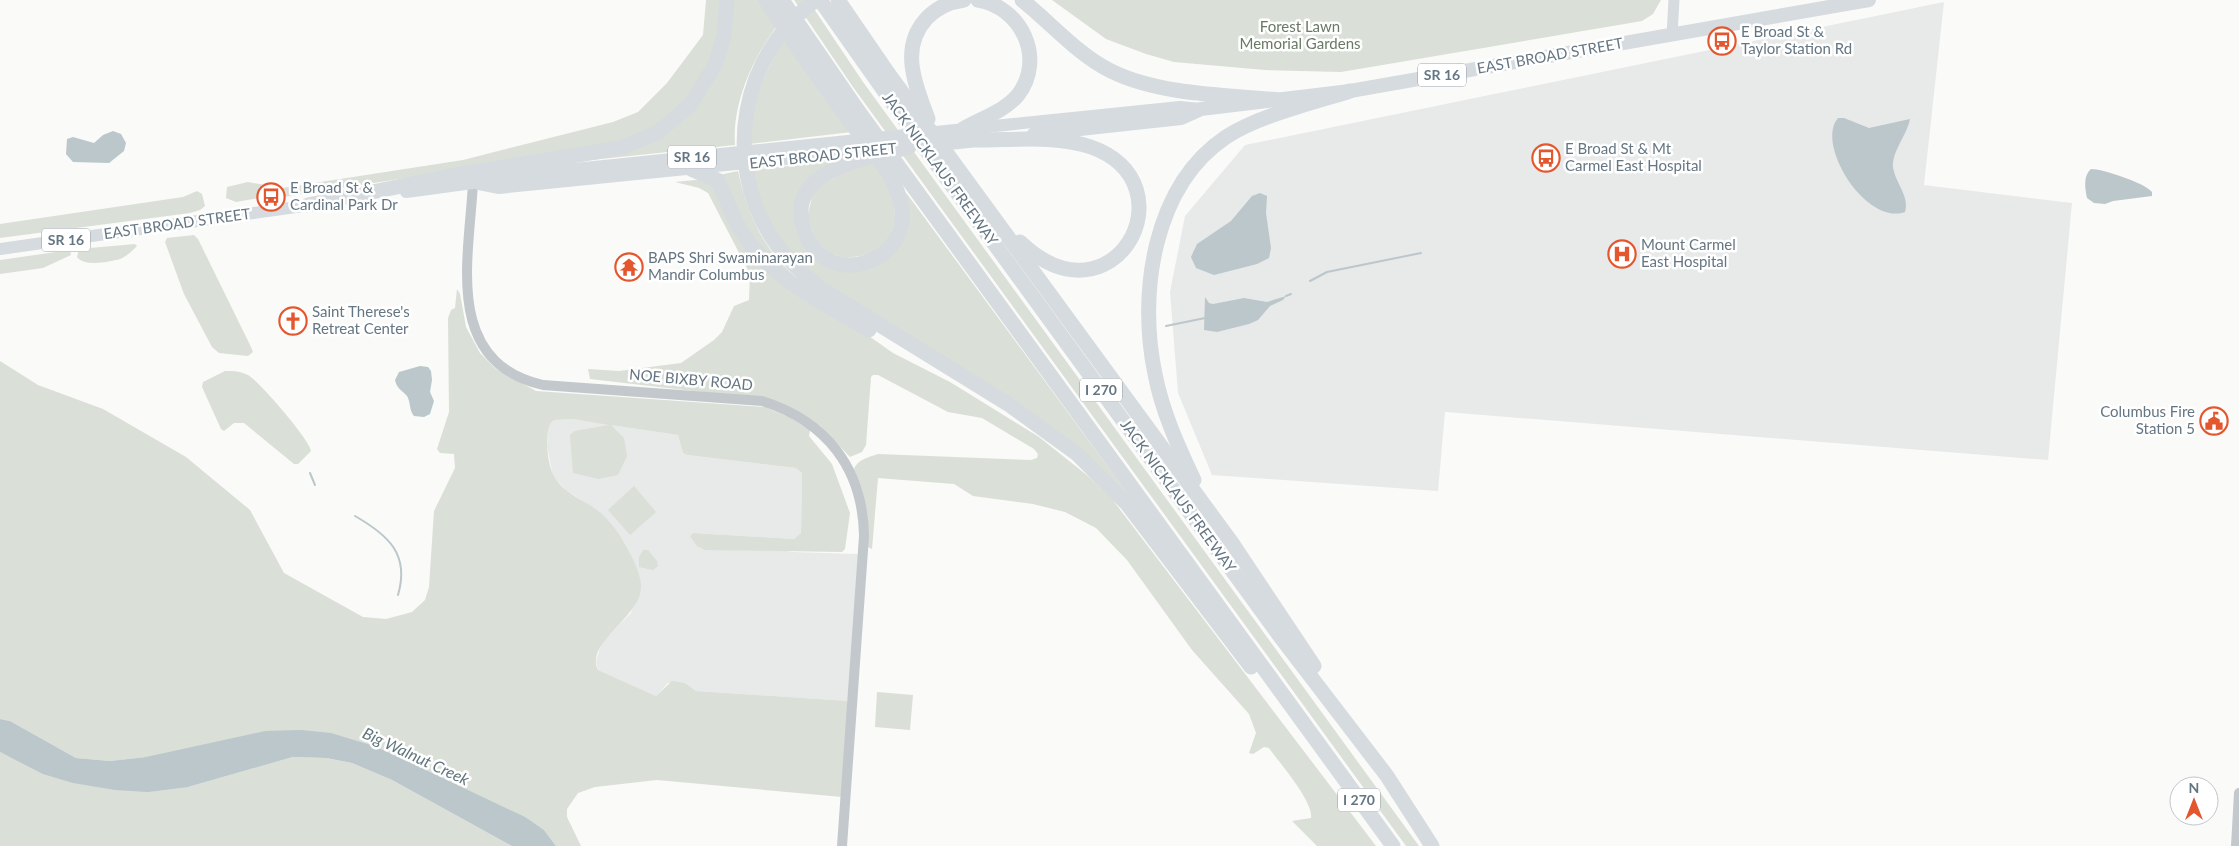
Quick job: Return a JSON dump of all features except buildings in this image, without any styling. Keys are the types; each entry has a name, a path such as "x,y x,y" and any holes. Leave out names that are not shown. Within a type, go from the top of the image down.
{"highway":[{"path":"308,205 461,174 595,154 638,142 657,133 674,121 690,105 699,92 721,50 726,22 727,0"},
{"path":"766,0 810,66 880,164 899,196 902,220 894,242 880,256 858,265 836,263 817,251 807,237 802,219 806,195 812,185 848,158 909,147"},
{"name":"I 270","path":"782,0 859,112 1393,846"},
{"path":"816,0 791,22 764,59 753,86 744,129 744,154 748,183 757,211 772,238 806,276 820,288 1044,428 1092,467 1137,517 1278,703 1325,754"},
{"name":"JACK NICKLAUS FREEWAY","path":"820,0 918,139 1282,639 1387,776 1432,846"},
{"path":"935,137 914,80 912,48 920,26 932,13 946,5 964,0"},
{"path":"963,129 1009,104 1022,88 1029,68 1027,40 1021,28 1003,9 978,0"},
{"path":"1022,0 1078,48 1111,71 1144,82 1180,90 1280,100"},
{"name":"EAST BROAD STREET","path":"909,147 1181,118 1201,109 1350,91 1869,0"},
{"path":"840,2 864,40 1204,504 1260,584 1387,776"},
{"path":"1204,504 1165,412 1151,353 1148,310 1152,274 1167,214 1184,179 1203,156 1226,137 1251,124 1350,91"},
{"path":"977,140 1051,140 1072,142 1096,150 1114,159 1126,171 1137,193 1139,209 1135,232 1122,252 1104,265 1076,271 1052,266 1033,254 986,206"},
{"path":"691,169 717,180 747,240 770,266 787,281 893,344 942,364"}],"main road":[{"path":"1672,34 1674,0"},
{"name":"EAST BROAD STREET","path":"0,249 472,183 498,177 1180,107 1201,109"},
{"name":"EAST BROAD STREET","path":"472,183 499,188 691,169 848,158"}],"street":[{"name":"NOE BIXBY ROAD","path":"472,183 467,283 468,304 480,342 504,368 516,376 543,384 762,401 792,413 812,425 825,436 847,465 860,500 864,536 842,846"},
{"path":"2236,846 2239,793"}],"shaded area":[{"name":"Mount Carmel East Hospital","path":"1944,2 1924,185 2072,203 2048,460 1445,412 1438,491 1212,475 1178,393 1170,292 1185,216 1245,145"},
{"path":"1838,118 1844,118 1869,128 1910,119 1893,161 1894,173 1906,200 1905,212 1890,213 1875,207 1848,180 1833,146 1833,130"},
{"path":"113,131 121,134 126,143 124,151 109,163 73,162 66,154 67,139 73,137 94,143 103,135"},
{"path":"2091,169 2105,171 2133,181 2148,188 2152,192 2152,196 2113,201 2105,204 2094,203 2087,198 2085,186 2088,172"},
{"path":"1260,193 1267,196 1266,213 1271,248 1269,258 1257,264 1214,275 1196,268 1191,257 1197,244 1231,221 1252,196"},
{"path":"1286,296 1283,300 1270,306 1258,320 1249,324 1217,332 1204,330 1205,297 1209,303 1213,304 1244,298 1267,302"},
{"path":"420,366 428,367 431,371 430,392 434,401 430,414 424,417 414,416 407,396 398,387 395,380 399,372"},
{"path":"573,419 678,435 683,453 687,455 796,468 802,473 801,533 794,539 693,533 690,536 793,552 858,554 848,701 696,691 685,683 668,683 656,696 598,670 596,661 600,648 604,640 631,613 640,582 625,544 598,511 566,490 553,477 547,446 548,427 554,420"},
{"path":"0,719 10,721 76,758 110,761 146,757 265,731 301,730 331,733 377,747 525,817 544,830 556,846 512,846 392,780 352,763 326,758 293,757 188,787 148,792 115,790 73,783 43,774 0,752"}],"green space":[{"path":"706,0 722,0 723,19 703,81 668,120 612,146 277,198 276,195 236,202 226,198 227,187 248,182 282,188 463,160 613,122 638,112 667,83 703,35"},
{"path":"730,0 760,0 776,27 759,54 745,83 737,114 735,145 572,162 603,155 693,107"},
{"path":"794,0 808,0 863,82 1419,846 1406,846 853,87"},
{"name":"Forest Lawn Memorial Gardens","path":"1052,0 1661,0 1653,14 1642,21 1341,72 1265,70 1174,62 1106,39"},
{"path":"784,39 852,132 749,144 749,129 759,89"},
{"path":"835,161 800,198 821,260 884,258 903,192 907,194 1136,505 1112,481 802,267 767,220 751,170"},
{"path":"874,163 894,196 895,220 889,240 874,254 845,258 830,253 817,242 807,218 814,189 855,166"},
{"path":"738,171 744,196 759,232 781,263 809,291 751,238 719,175"},
{"path":"705,179 711,181 740,236 856,327 893,353 950,382 1039,437 1088,476 1112,499 1376,846 1317,846 1292,821 1311,818 1307,802 1295,782 1269,748 1264,747 1253,754 1249,753 1256,733 1249,714 1192,650 1127,560 1096,528 1065,512 1033,504 973,496 954,484 878,478 872,549 868,547 867,513 862,489 854,469 864,459 878,454 1031,460 1037,458 1038,454 1034,449 982,418 948,412 878,375 873,375 871,377 866,445 862,452 850,457 820,426 785,405 702,392 590,379 588,369 619,371 681,363 714,340 722,332 734,306 749,300 750,274 708,193 699,188 675,182"},
{"path":"197,191 202,194 205,206 200,210 190,213 0,238 0,224 183,197"},
{"path":"194,235 198,239 251,347 253,352 248,356 219,353 212,347 184,294 165,242 167,238"},
{"path":"135,244 137,246 123,258 115,260 91,263 80,260 77,257 79,249"},
{"path":"70,250 71,255 43,268 0,274 0,260"},
{"path":"457,289 460,294 466,327 480,353 496,369 536,391 764,407 789,417 810,430 809,436 832,464 850,513 845,549 842,552 705,550 697,546 690,536 693,533 794,539 801,533 802,473 796,468 687,455 683,453 678,435 611,425 624,438 627,456 618,475 598,479 573,473 570,435 575,431 609,425 573,419 554,420 548,429 547,445 550,465 555,478 574,496 597,510 610,522 628,550 639,575 641,585 639,597 625,619 599,649 596,660 598,670 656,696 672,681 685,683 696,691 848,701 842,797 657,780 595,787 578,793 567,809 567,817 581,846 556,846 544,830 377,747 146,757 110,761 76,758 10,721 0,719 0,361 38,385 103,409 186,457 250,510 284,573 363,617 386,619 412,612 425,600 429,587 434,511 455,468 454,454 440,453 437,449 449,412 448,318 451,310 455,308"},
{"path":"225,371 234,371 248,375 294,424 311,451 298,464 294,464 244,423 234,423 224,431 221,429 202,387 203,382"},
{"path":"634,486 656,512 630,535 608,510"},
{"path":"643,550 648,550 657,561 658,566 653,570 639,567 639,557"},
{"path":"877,692 913,695 910,730 875,727"},
{"path":"0,752 15,759 188,787 293,757 326,758 352,763 392,780 512,846 0,846"}],"waterway":[{"path":"1310,281 1327,272 1421,253"},
{"path":"1286,296 1291,294"},
{"path":"1166,326 1205,318"},
{"path":"310,473 315,485"},
{"path":"355,516 377,531 393,547 401,568 398,595"}],"place":[{"name":"E Broad St & Taylor Station Rd","path":"1722,41"},
{"name":"E Broad St & Mt Carmel East Hospital","path":"1546,158"},
{"name":"E Broad St & Cardinal Park Dr","path":"271,197"},
{"name":"Mount Carmel East Hospital","path":"1622,254"},
{"name":"BAPS Shri Swaminarayan Mandir Columbus","path":"629,267"},
{"name":"Saint Therese's Retreat Center","path":"293,321"},
{"name":"Columbus Fire Station 5","path":"2214,421"}],"water label":[{"name":"Big Walnut Creek","path":"416,756"}]}
